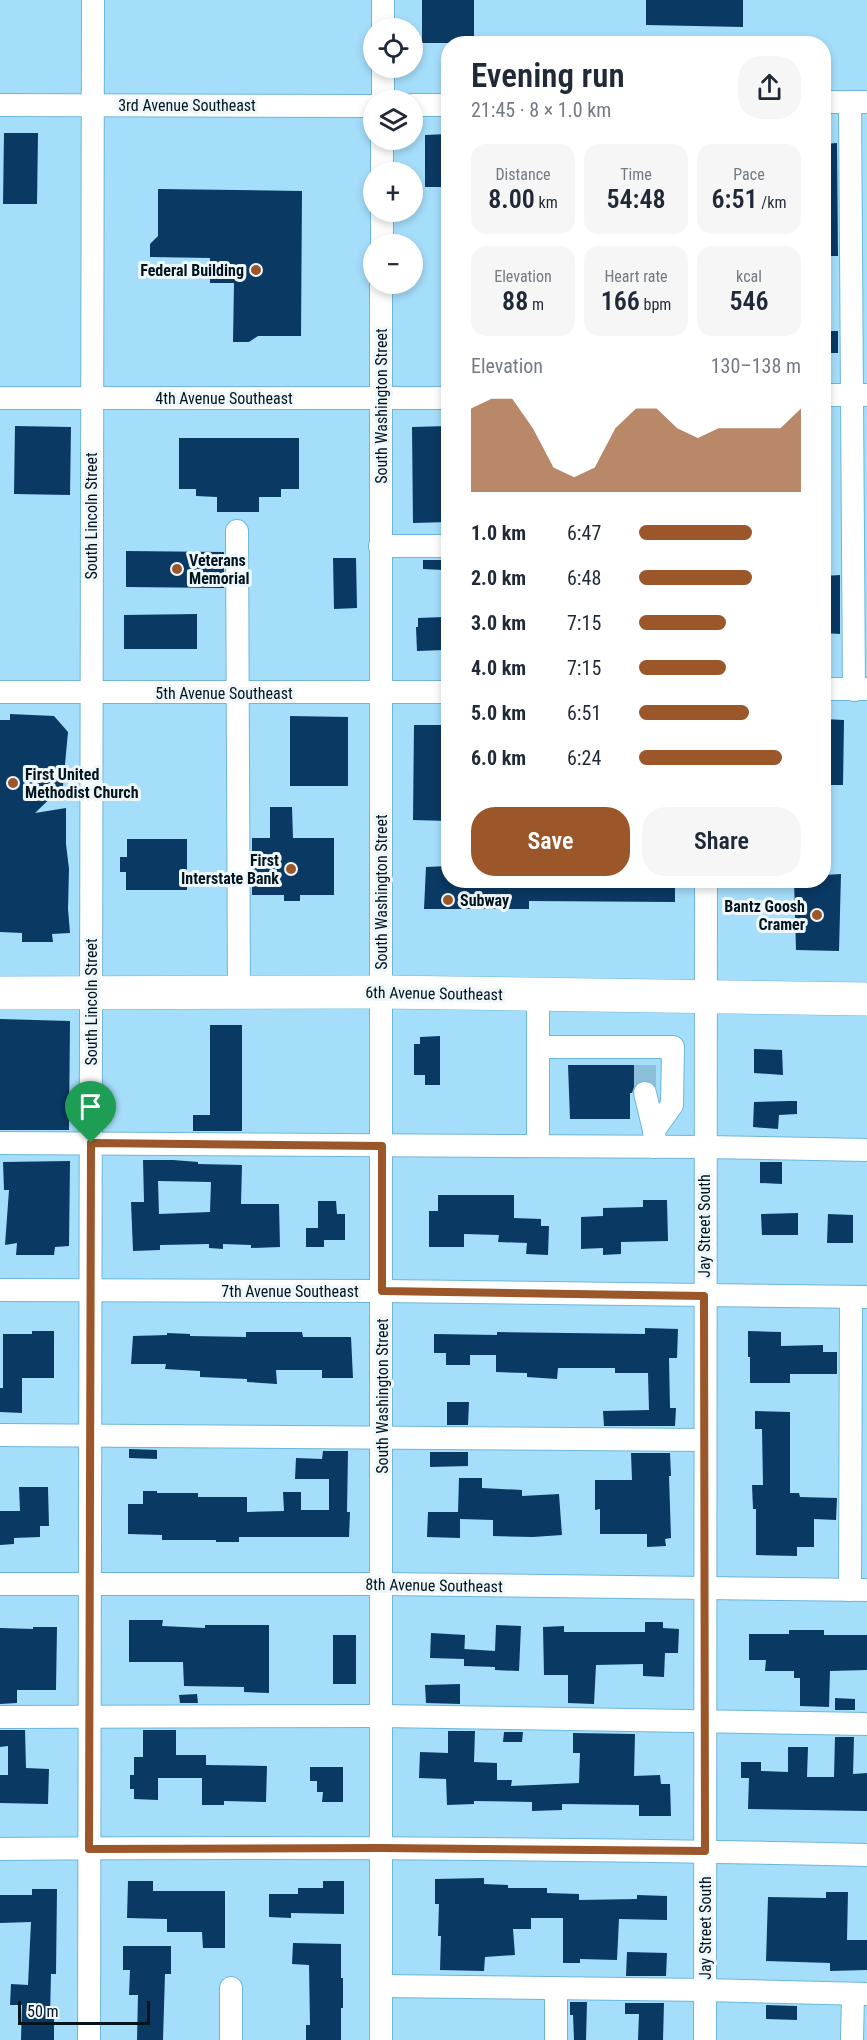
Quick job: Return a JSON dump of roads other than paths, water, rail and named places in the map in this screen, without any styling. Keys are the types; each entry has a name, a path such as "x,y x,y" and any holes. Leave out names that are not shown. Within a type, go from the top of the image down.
{"highway":[{"name":"6th Avenue Southeast","path":"0,993 382,992 867,999"}],"street":[{"name":"South Lincoln Street","path":"89,2040 93,0"},
{"path":"383,0 383,18"},
{"path":"831,102 859,102 860,690 831,689"},
{"name":"3rd Avenue Southeast","path":"0,105 363,106"},
{"path":"423,105 441,105"},
{"name":"South Washington Street","path":"381,294 381,2040"},
{"path":"831,396 860,395"},
{"name":"4th Avenue Southeast","path":"0,399 441,398"},
{"path":"237,531 239,993"},
{"path":"380,546 441,546"},
{"name":"5th Avenue Southeast","path":"0,692 441,692"},
{"name":"Jay Street South","path":"705,888 705,2040"},
{"path":"538,995 538,1146"},
{"path":"538,1047 645,1056 673,1047 672,1106 655,1138"},
{"path":"645,1093 655,1138"},
{"path":"0,1143 538,1146 655,1138 705,1147 867,1150"},
{"name":"7th Avenue Southeast","path":"0,1290 382,1291 859,1297"},
{"path":"859,1297 859,1590"},
{"path":"0,1435 705,1440"},
{"name":"8th Avenue Southeast","path":"0,1584 382,1584 859,1590"},
{"path":"0,1717 382,1716 867,1724"},
{"path":"0,1849 381,1848 867,1855"},
{"path":"381,1986 860,1994 852,2040"},
{"path":"231,1988 231,2040"},
{"path":"556,1988 556,2040"}],"tunnel":[{"path":"645,1065 645,1093"}],"place":[{"name":"Federal Building","path":"256,270"},
{"name":"Veterans Memorial","path":"177,569"},
{"name":"First United Methodist Church","path":"13,783"},
{"name":"First Interstate Bank","path":"291,869"},
{"name":"Subway","path":"448,900"},
{"name":"Bantz Goosh Cramer","path":"817,915"}]}
